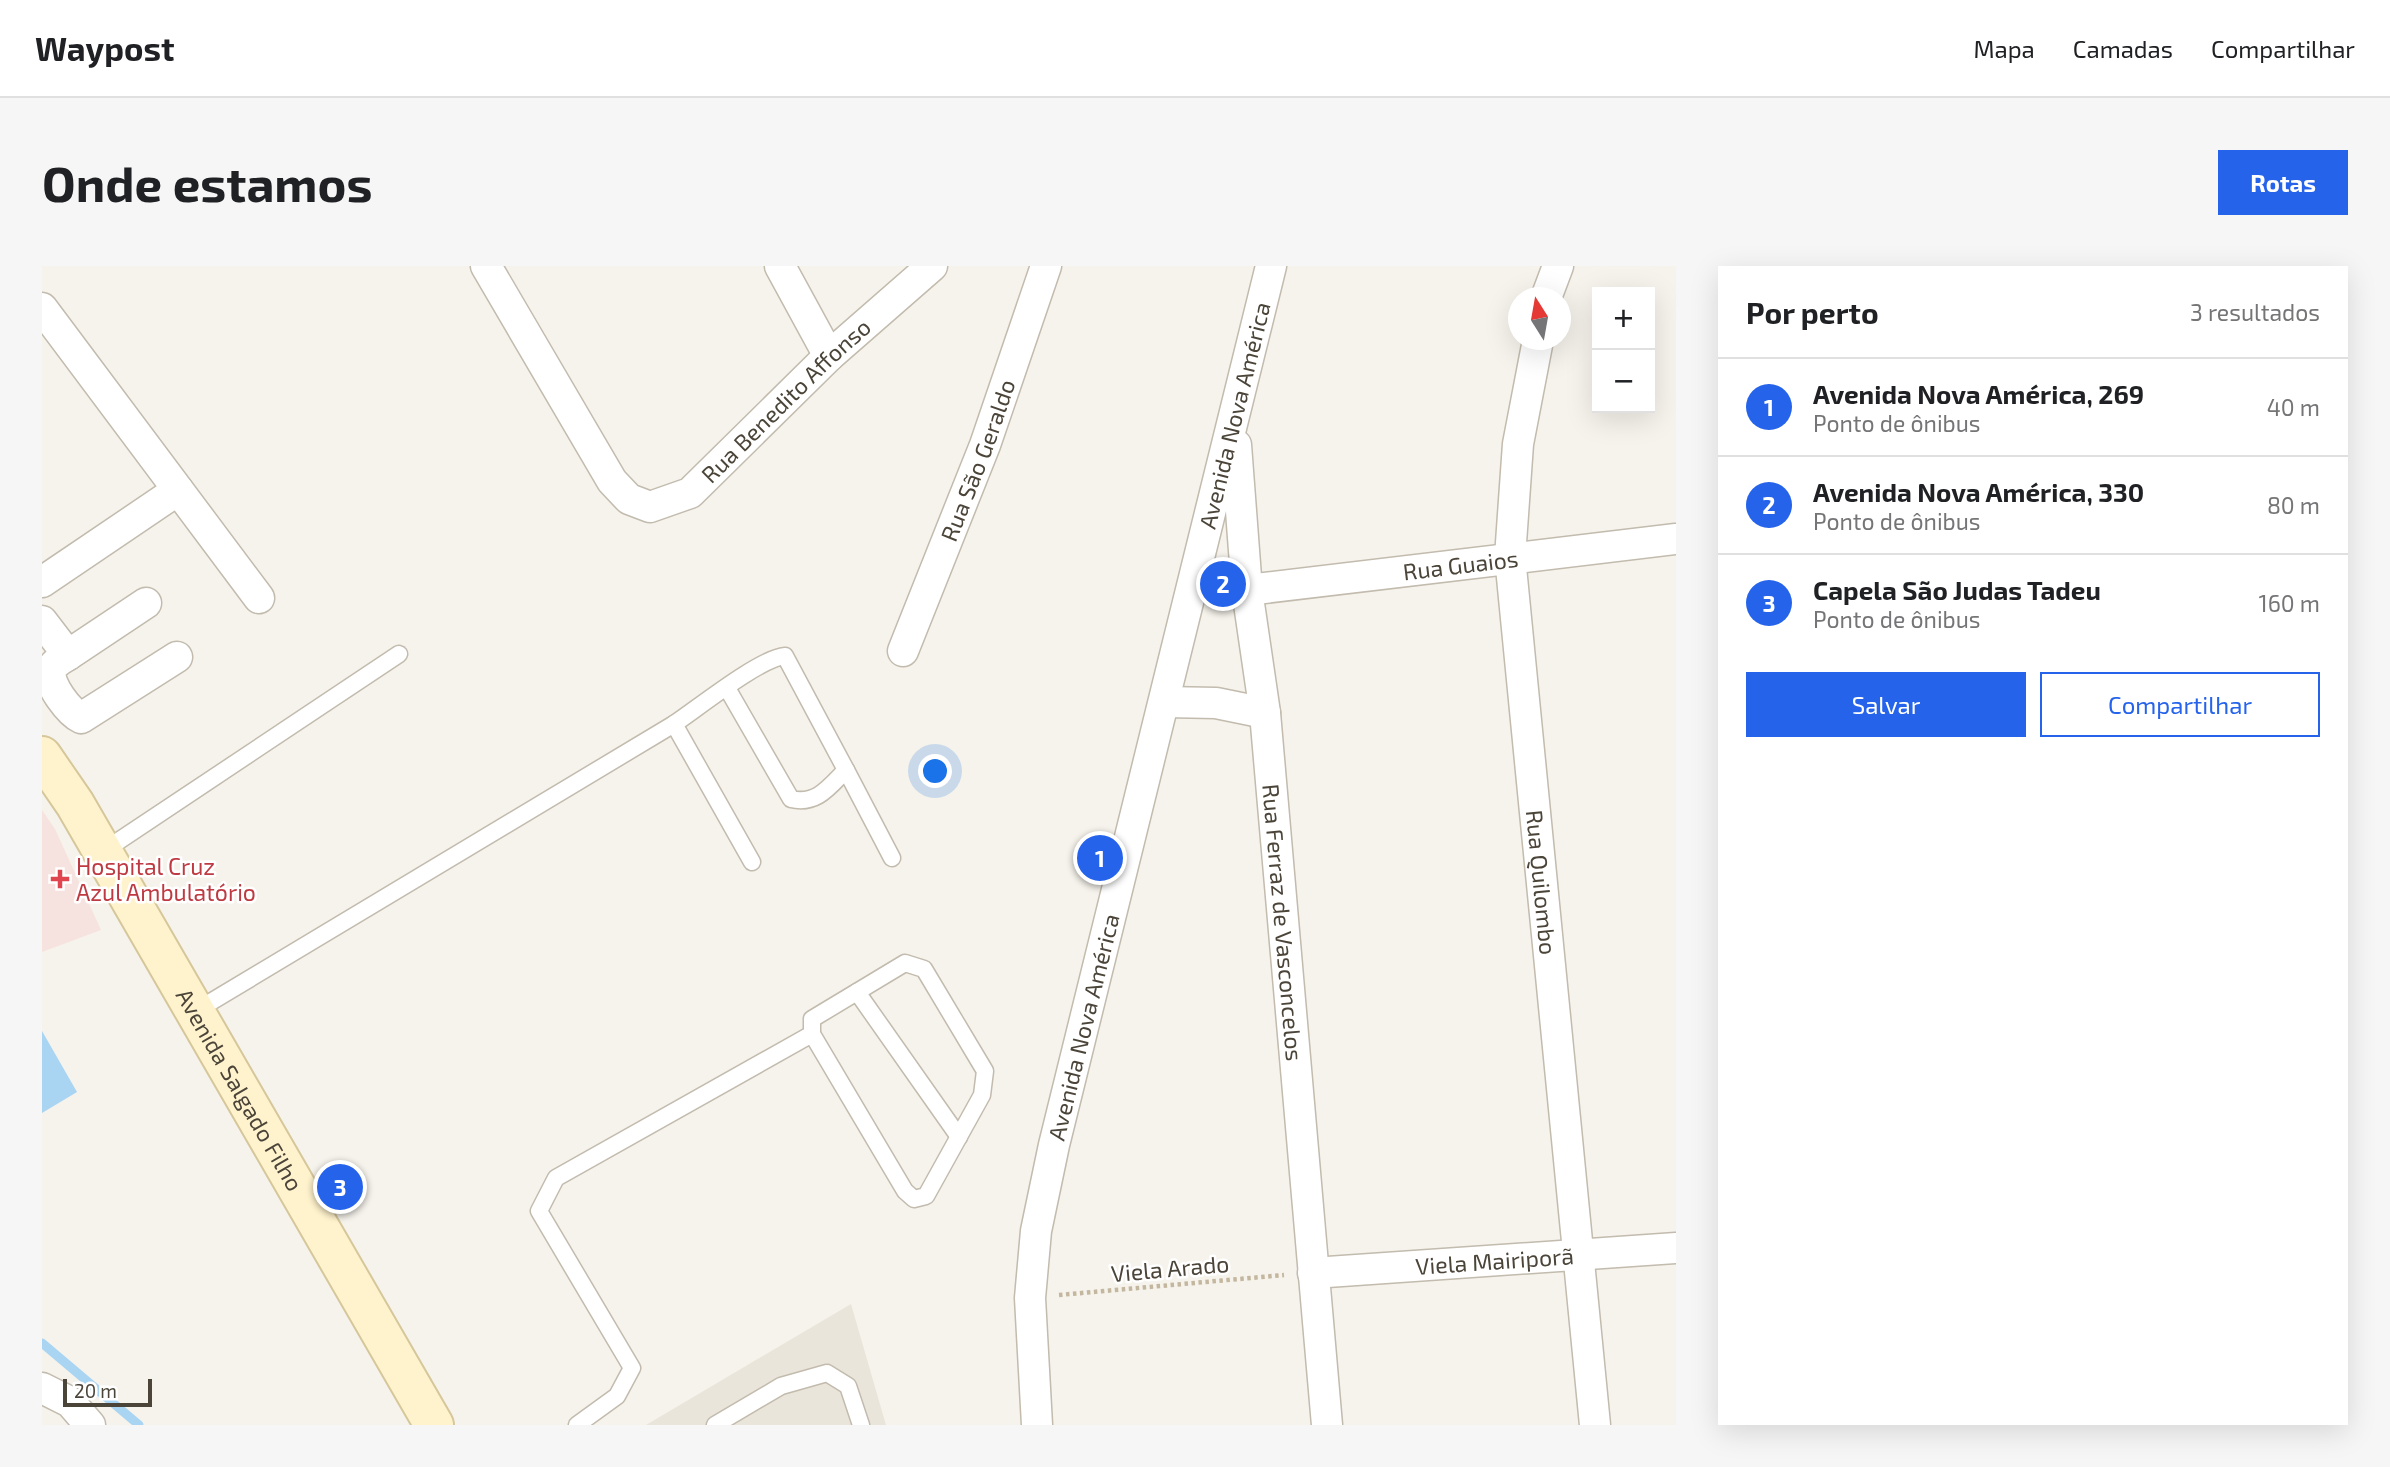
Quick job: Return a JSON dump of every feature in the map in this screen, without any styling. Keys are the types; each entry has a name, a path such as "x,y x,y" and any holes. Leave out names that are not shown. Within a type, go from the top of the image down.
{"main road":[{"name":"Avenida Salgado Filho","path":"42,756 102,852 434,1425"}],"street":[{"name":"Rua Benedito Affonso","path":"486,266 612,481 629,499 650,507 690,493 829,356 932,266"},
{"path":"780,266 829,356"},
{"name":"Rua São Geraldo","path":"903,651 985,445 1046,266"},
{"name":"Avenida Nova América","path":"1037,1425 1030,1298 1036,1231 1271,266"},
{"path":"1550,287 1558,266"},
{"path":"42,308 259,598"},
{"name":"Rua Quilombo","path":"1536,350 1518,444 1510,557 1595,1425"},
{"name":"Rua Ferraz de Vasconcelos","path":"1234,420 1247,590 1265,713 1327,1425"},
{"path":"42,582 178,490"},
{"name":"Rua Guaios","path":"1247,590 1676,539"},
{"path":"146,603 53,666 50,673 51,682 74,715 81,718 177,657"},
{"path":"42,621 68,655"},
{"path":"1165,702 1216,703 1265,713"},
{"name":"Viela Mairiporã","path":"1313,1273 1676,1248"},
{"path":"42,1388 70,1402 90,1425"}],"lane":[{"path":"102,852 400,654"},
{"path":"194,1012 674,724 774,657 785,656 892,858"},
{"path":"727,688 791,799 803,802 821,795 846,770"},
{"path":"674,724 752,862"},
{"path":"905,963 924,969 985,1071 982,1095 926,1196 914,1199 905,1191 812,1034 812,1019 905,963"},
{"path":"857,992 959,1137"},
{"path":"578,1425 617,1396 632,1368 540,1210 555,1178 812,1034"},
{"path":"715,1425 781,1386 827,1373 848,1386 861,1425"}],"path":[{"name":"Viela Arado","path":"1030,1298 1313,1273"}],"shaded area":[{"name":"Hospital Cruz Azul Ambulatório","path":"42,810 55,829 101,930 42,952"},
{"path":"851,1304 886,1425 646,1425"}],"water":[{"path":"42,1031 77,1092 42,1113"}],"waterway":[{"path":"42,1343 139,1425"}],"place":[{"name":"Avenida Nova América, 330","path":"1223,584"},
{"name":"Avenida Nova América, 269","path":"1100,858"},
{"name":"Hospital Cruz Azul Ambulatório","path":"60,879"},
{"name":"Capela São Judas Tadeu","path":"340,1187"}]}
